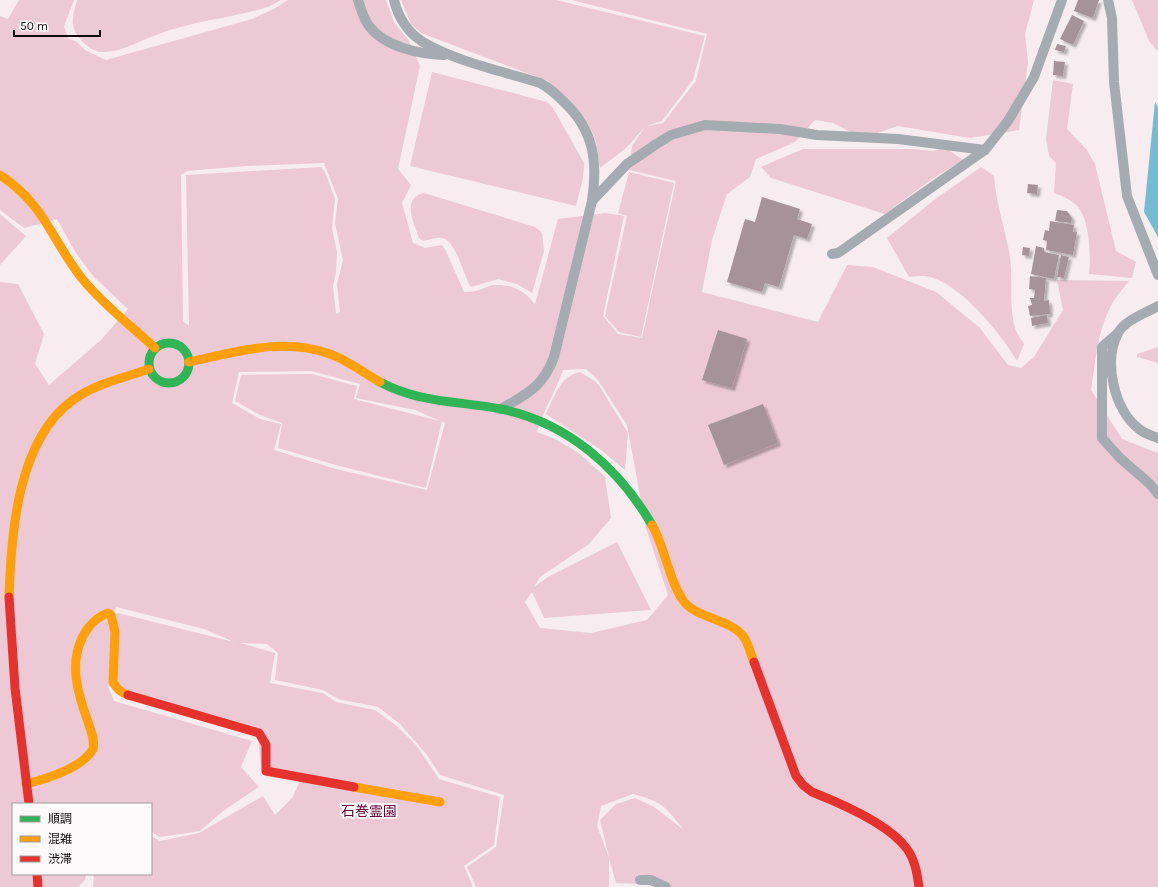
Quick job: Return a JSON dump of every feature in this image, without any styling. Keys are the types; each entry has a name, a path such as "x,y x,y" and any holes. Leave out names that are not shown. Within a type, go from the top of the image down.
{"street":[{"path":"358,0 364,17 377,35 400,46 435,54 452,55"},
{"path":"394,0 402,21 422,41 452,55 540,83 551,89 572,110 584,128 594,154 594,188 592,201 554,358 548,373 532,390 501,409"},
{"path":"832,254 838,253 985,150 1008,120 1034,77 1062,0"},
{"path":"1108,0 1112,18 1114,82 1126,196 1158,275"},
{"path":"592,201 627,164 655,145 672,136 705,125 780,129 817,135 898,139 985,150"},
{"path":"0,175 24,191 39,208 65,254 85,282 154,348"},
{"path":"1158,306 1127,323 1102,348 1102,438 1120,458 1150,484 1158,494"},
{"path":"1118,333 1112,354 1112,374 1119,401 1126,416 1139,430 1158,438"},
{"path":"165,343 176,344 185,351 189,362 186,374 176,382 169,383 157,380 149,369 149,358 154,348 165,343"},
{"path":"189,362 262,346 281,345 330,354 397,391 420,398 501,409 535,418 566,434 596,455 618,476 639,502 655,530 678,590 686,604 704,615 726,623 745,638 796,776 803,785 812,792 885,828 899,838 907,848 915,866 919,887"},
{"path":"29,803 16,703 10,636 10,572 18,500 29,457 44,430 65,407 81,395 98,386 149,369"},
{"path":"26,784 65,772 88,756 93,750 92,738 75,681 75,663 78,645 87,629 94,619 108,613 111,615 114,622 116,636 113,682 116,688 122,693 258,733 265,738 267,745 266,771 440,802"},
{"path":"37,875 38,887"},
{"path":"640,880 651,880 666,887"}],"green space":[{"name":"石巻霊園","path":"19,0 74,0 64,26 68,38 77,42 85,50 106,60 252,19 274,9 288,0 386,0 394,22 409,41 420,66 398,169 411,185 402,203 413,243 425,248 442,245 464,292 474,291 495,285 507,286 518,289 527,295 535,304 558,219 605,213 624,216 603,316 618,334 642,338 676,181 629,170 632,146 645,127 626,148 600,168 596,143 589,125 570,101 548,81 421,33 411,24 401,0 556,0 705,36 693,80 662,121 647,126 663,123 696,81 707,34 571,0 1034,0 1025,34 1028,62 1019,130 970,138 898,126 863,138 833,123 815,120 795,142 756,159 750,177 727,194 712,240 702,292 818,322 847,265 873,267 936,292 979,327 1008,365 1021,368 1034,357 1063,310 1057,280 1129,281 1112,304 1104,321 1097,350 1091,390 1122,439 1158,453 1158,887 672,887 660,879 647,875 637,875 639,884 616,883 609,858 609,887 476,887 467,867 496,847 504,795 440,775 427,755 400,724 378,707 338,699 323,690 275,680 278,653 267,644 240,643 275,653 270,683 323,693 336,702 375,710 398,727 416,745 439,779 500,797 494,845 464,866 473,887 93,887 94,875 152,875 152,837 160,841 199,833 263,796 275,815 293,797 300,780 262,774 258,737 108,686 114,701 252,741 241,767 259,787 223,811 200,831 160,837 152,833 152,803 12,803 12,875 86,875 85,880 78,887 0,887 0,282 18,284 44,334 35,364 49,385 101,340 128,309 94,277 76,253 57,219 24,228 0,210 0,16 8,19","holes":["324,163 338,199 335,223 343,260 337,284 340,312 336,314 333,286 336,273 337,252 332,228 335,199 325,172 321,167 186,175 189,326 183,321 181,175 187,171 246,166","586,369 598,380 627,425 646,528 668,595 647,620 591,633 540,628 525,602 532,592 544,618 651,610 617,542 548,577 534,587 540,577 589,544 611,518 605,477 579,453 553,438 537,432 563,370","311,371 360,384 356,398 415,410 440,421 354,399 357,386 312,374 241,375 235,401 260,415 282,423 278,448 336,465 426,488 442,421 445,423 427,490 336,469 274,450 281,424 260,419 232,403 239,372","116,607 204,629 234,642 118,613 112,617","633,794 663,806 684,830 654,807 635,798 616,804 600,820 609,857 597,826 601,806"]},
{"path":"77,0 281,0 268,7 184,26 156,35 122,49 101,52 87,46 79,38 74,29 73,21"},
{"path":"1132,0 1158,0 1158,51 1149,41"},
{"path":"432,72 547,102 553,108 584,163 583,178 576,206 410,166"},
{"path":"1053,80 1073,84 1067,129 1087,150 1095,164 1116,251 1136,262 1132,278 1089,274 1090,257 1087,228 1081,211 1074,203 1054,193 1056,163 1049,156 1046,139"},
{"path":"946,148 963,160 932,179 885,214 771,178 761,167 803,149 914,149 933,151"},
{"path":"981,167 994,176 998,205 1009,251 1013,319 1016,332 1024,344 1017,361 981,313 957,291 945,283 930,277 909,277 887,238 934,200"},
{"path":"629,172 674,183 641,337 619,332 605,316 627,216 618,213"},
{"path":"424,193 535,227 542,233 544,251 532,293 517,284 498,279 471,287 452,245 442,238 423,241 419,238 412,218 411,205 417,196"},
{"path":"0,214 26,236 0,265"},
{"path":"1158,347 1158,363 1137,357 1137,354"},
{"path":"580,372 595,381 600,387 628,433 625,470 601,450 546,414 558,388 567,378"}],"water":[{"path":"1155,102 1158,107 1158,237 1144,212"}],"building":[{"path":"1078,0 1099,0 1093,18 1074,11"},
{"path":"1072,15 1084,21 1073,45 1060,39"},
{"path":"1057,44 1066,46 1064,52 1055,50"},
{"path":"1054,61 1065,62 1063,76 1053,75"},
{"path":"1028,184 1038,185 1037,194 1027,193"},
{"path":"762,197 800,209 797,219 812,224 807,239 794,235 779,287 765,283 762,292 727,282 745,219 755,222"},
{"path":"1057,210 1067,211 1072,218 1071,223 1055,221"},
{"path":"1050,221 1074,225 1073,232 1077,232 1073,255 1046,250 1047,241 1043,240 1045,230 1049,231"},
{"path":"1036,246 1044,248 1044,252 1059,255 1054,279 1031,274"},
{"path":"1023,247 1030,248 1029,256 1022,255"},
{"path":"1061,255 1069,257 1064,278 1057,277"},
{"path":"1030,276 1046,278 1044,301 1049,300 1050,314 1030,316 1028,306 1032,305 1030,298 1034,298 1035,290 1029,289"},
{"path":"1047,315 1048,323 1032,326 1031,318"},
{"path":"718,330 747,339 732,388 702,380"},
{"path":"763,404 778,443 724,465 708,425"}],"traffic: fast":[{"path":"173,343 180,346 186,352 189,363 188,371 180,380 173,383 165,383 158,380 150,371 149,359 152,352 161,344 173,343"},
{"path":"380,382 395,389 424,398 485,406 525,415 569,436 589,450 624,485 639,504 652,525"}],"traffic: slow":[{"path":"0,175 16,187 38,211 73,266 92,290 155,348"},
{"path":"189,362 259,348 277,346 294,347 312,349 330,354 349,363 380,382"},
{"path":"9,597 15,518 21,490 29,464 40,439 54,417 82,394 110,382 149,369"},
{"path":"652,525 661,544 680,596 692,609 725,624 740,633 745,639 754,662"},
{"path":"26,784 63,772 81,762 93,749 92,736 76,680 76,659 78,648 87,630 92,623 108,613 111,615 115,632 113,682 119,690 128,695"},
{"path":"354,787 440,802"}],"traffic: jam":[{"path":"9,597 15,688 29,803"},
{"path":"754,662 796,776 803,785 812,792 836,802 877,823 899,840 907,849 914,862 919,887"},
{"path":"128,695 259,733 266,745 266,771 354,787"},
{"path":"37,875 38,887"}]}
